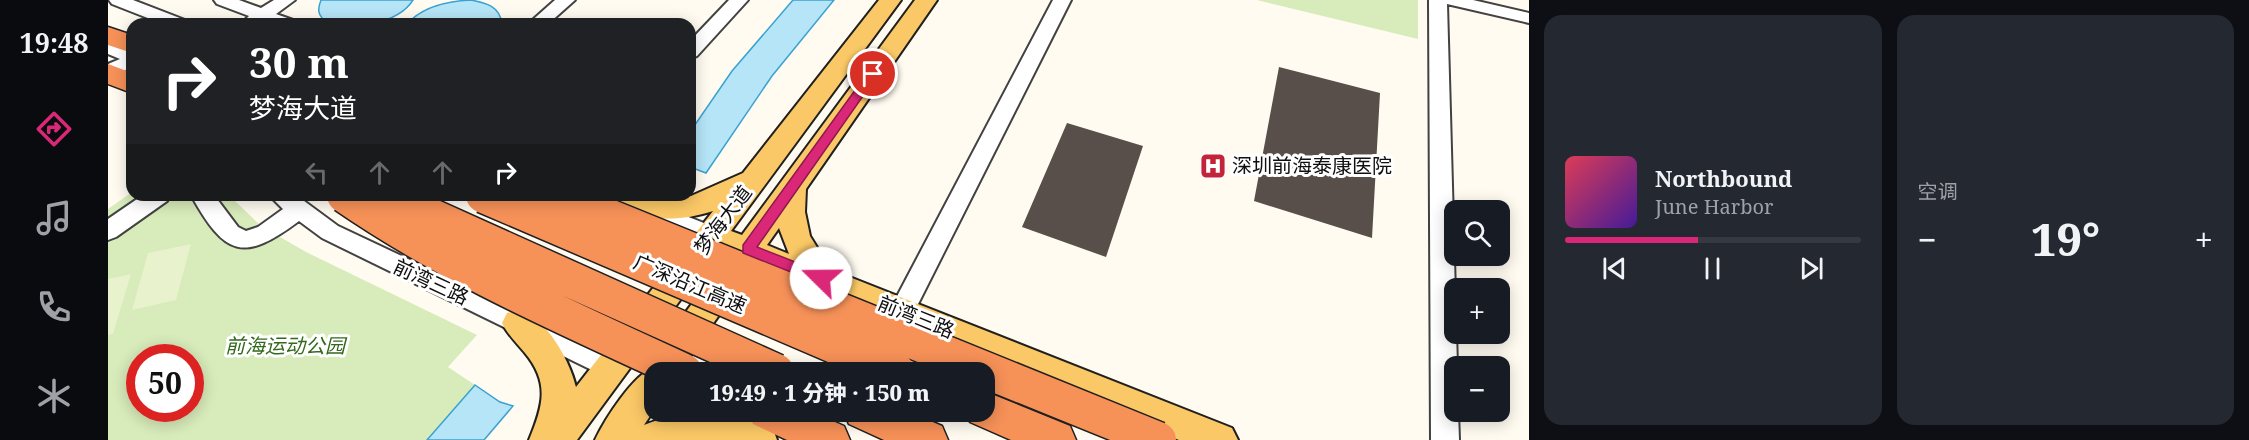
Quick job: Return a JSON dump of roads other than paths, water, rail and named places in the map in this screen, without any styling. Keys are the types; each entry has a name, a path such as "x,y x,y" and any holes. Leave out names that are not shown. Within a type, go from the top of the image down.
{"highway":[{"path":"108,35 126,42"},
{"path":"108,72 126,81"},
{"path":"353,201 386,225 435,254 663,362"},
{"path":"395,201 754,362"},
{"name":"广深沿江高速","path":"498,201 874,362"},
{"path":"569,201 1158,440"},
{"path":"995,414 1056,440"},
{"path":"888,422 928,440"},
{"path":"764,430 830,440"}],"main road":[{"name":"梦海大道","path":"556,440 890,0"},
{"name":"梦海大道","path":"669,362 793,184 926,0"},
{"path":"626,201 663,210 698,206 731,192 763,167"},
{"path":"793,184 790,212 794,234 806,257 839,286"},
{"name":"前湾三路","path":"711,235 1220,440"},
{"path":"518,323 548,352 556,371 559,395 556,415 547,440"},
{"name":"前湾三路","path":"611,367 644,378"},
{"name":"梦海大道","path":"613,440 644,397"},
{"path":"738,422 764,430"},
{"path":"648,440 687,427 716,426 764,430"}],"street":[{"path":"118,0 164,18"},
{"path":"223,0 253,18"},
{"path":"257,18 286,0"},
{"path":"544,18 566,0"},
{"path":"696,46 739,0"},
{"path":"902,311 1062,0"},
{"path":"1438,0 1445,440"},
{"path":"1451,0 1529,18"},
{"path":"108,47 126,56"},
{"path":"108,72 126,62"},
{"path":"108,231 150,201"},
{"path":"206,201 230,233 244,241 266,233 289,202"},
{"name":"前湾三路","path":"625,201 711,235"},
{"name":"前湾三路","path":"289,202 339,237 611,367"}],"water":[{"path":"321,0 413,0 397,15 390,18 322,18 319,7"},
{"path":"471,0 487,4 495,9 501,18 413,18 428,9"},
{"path":"793,0 834,0 772,76 706,173 696,169 696,123 732,71"},
{"path":"475,385 500,402 513,406 484,440 427,440"}],"place":[{"name":"深圳前海泰康医院","path":"1213,166"}],"park label":[{"name":"前海运动公园","path":"285,346"}]}
